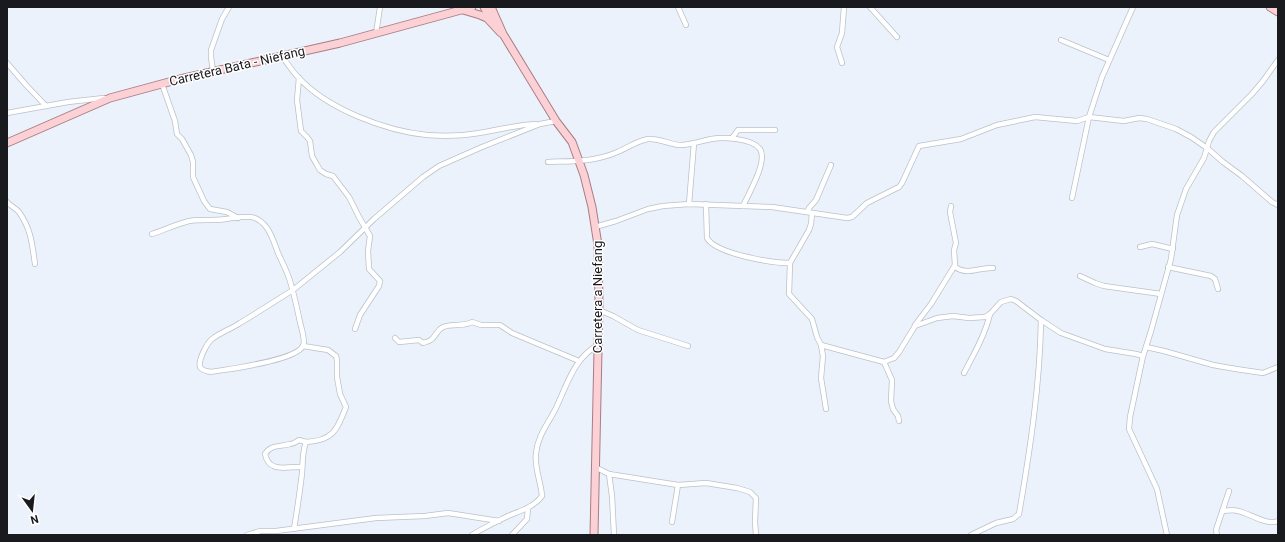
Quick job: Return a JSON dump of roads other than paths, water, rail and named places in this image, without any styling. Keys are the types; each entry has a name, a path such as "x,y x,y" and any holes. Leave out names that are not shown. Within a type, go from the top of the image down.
{"main road":[{"path":"439,16 454,7"},
{"name":"Carretera Bata - Niefang","path":"7,143 110,98 213,71 376,34 472,7"},
{"path":"484,7 496,29"},
{"path":"1270,7 1278,12"},
{"path":"493,9 503,34"},
{"path":"462,10 487,18 496,29 503,34"},
{"name":"Carretera a Niefang","path":"503,34 556,121 572,142 592,207 599,272 593,535"}],"street":[{"path":"213,71 211,50 222,19 229,7"},
{"path":"376,34 380,7"},
{"path":"678,7 686,25"},
{"path":"842,63 837,47 842,33 844,7"},
{"path":"870,7 897,37"},
{"path":"1072,198 1089,117 1102,77 1133,7"},
{"path":"1061,40 1109,60"},
{"path":"282,56 299,78 322,98 348,112 390,129 427,135 464,135 556,121"},
{"path":"1167,535 1157,489 1129,429 1130,416 1143,356 1173,249 1177,215 1186,189 1204,158 1208,141 1214,132 1264,81 1278,60"},
{"path":"7,63 46,106"},
{"path":"299,78 297,100 301,131 310,141 312,156 320,170 333,176 339,184 349,198 358,217 370,236 368,251 369,269 380,281 380,286 360,315 355,329"},
{"path":"162,84 175,121 177,134 182,139 191,154 193,162 193,177 204,201 210,208 227,212 238,218"},
{"path":"7,114 68,102 110,98"},
{"path":"595,227 648,209 689,204 772,207 847,218 852,217 867,203 899,187 919,146 961,139 997,125 1035,117 1077,121 1089,117 1124,121 1139,118 1148,119 1176,129 1207,148 1272,202 1278,205"},
{"path":"152,234 190,221 250,216 257,219 267,228 293,290 304,338 303,346 295,353 283,358 211,372 204,371 200,367 200,362 206,346 212,340 222,332 238,324 293,290 340,252 423,177 440,166 482,147 540,124"},
{"path":"732,138 738,130 775,130"},
{"path":"548,162 579,161 604,157 638,142 649,139 659,139 679,145 712,139 732,138 750,142 759,147 762,153 762,160 760,169 744,206"},
{"path":"689,204 694,143"},
{"path":"826,409 821,378 823,356 821,345 812,319 789,294 790,263 809,230 811,224 809,208 816,200 831,165"},
{"path":"7,202 18,211 31,236 34,264"},
{"path":"706,204 706,238 715,246 768,262 790,263"},
{"path":"821,345 884,362 894,358 955,267 954,250 956,243 950,212 952,206"},
{"path":"1140,247 1152,244 1173,249"},
{"path":"955,267 966,272 993,268"},
{"path":"1168,267 1211,276 1215,279 1218,289"},
{"path":"1080,276 1104,286 1161,294"},
{"path":"915,326 937,318 953,316 969,318 985,317 990,314 1001,302 1011,299 1061,333 1105,349 1143,356"},
{"path":"599,310 638,330 688,346"},
{"path":"964,373 982,337 990,314"},
{"path":"971,535 996,523 1013,519 1019,514 1029,456 1036,396 1041,344 1041,320"},
{"path":"395,338 399,342 419,340 423,343 432,339 437,331 444,326 453,324 468,325 472,322 480,325 500,325 512,333 579,361"},
{"path":"472,535 528,508 542,496 535,455 537,442 542,430 556,409 568,381 579,361 589,350 598,345"},
{"path":"302,467 291,466 281,469 269,463 265,454 266,451 275,446 288,445 299,440 306,442 328,438 333,433 340,421 346,407 340,394 337,377 336,356 328,350 303,346"},
{"path":"1146,347 1214,365 1236,369 1263,373 1278,367"},
{"path":"884,362 892,380 891,401 893,410 898,416 899,421"},
{"path":"294,529 299,500 302,456 306,442"},
{"path":"595,467 609,474 678,485 706,483 716,484 737,488 755,495 757,500 755,522 756,535"},
{"path":"609,474 614,535"},
{"path":"672,522 678,485"},
{"path":"1216,535 1216,530 1229,491"},
{"path":"512,535 527,519 528,508"},
{"path":"1222,512 1238,510 1268,522 1278,521"},
{"path":"247,535 260,531 275,533 294,529 394,516 424,516 448,513 499,521"}]}
